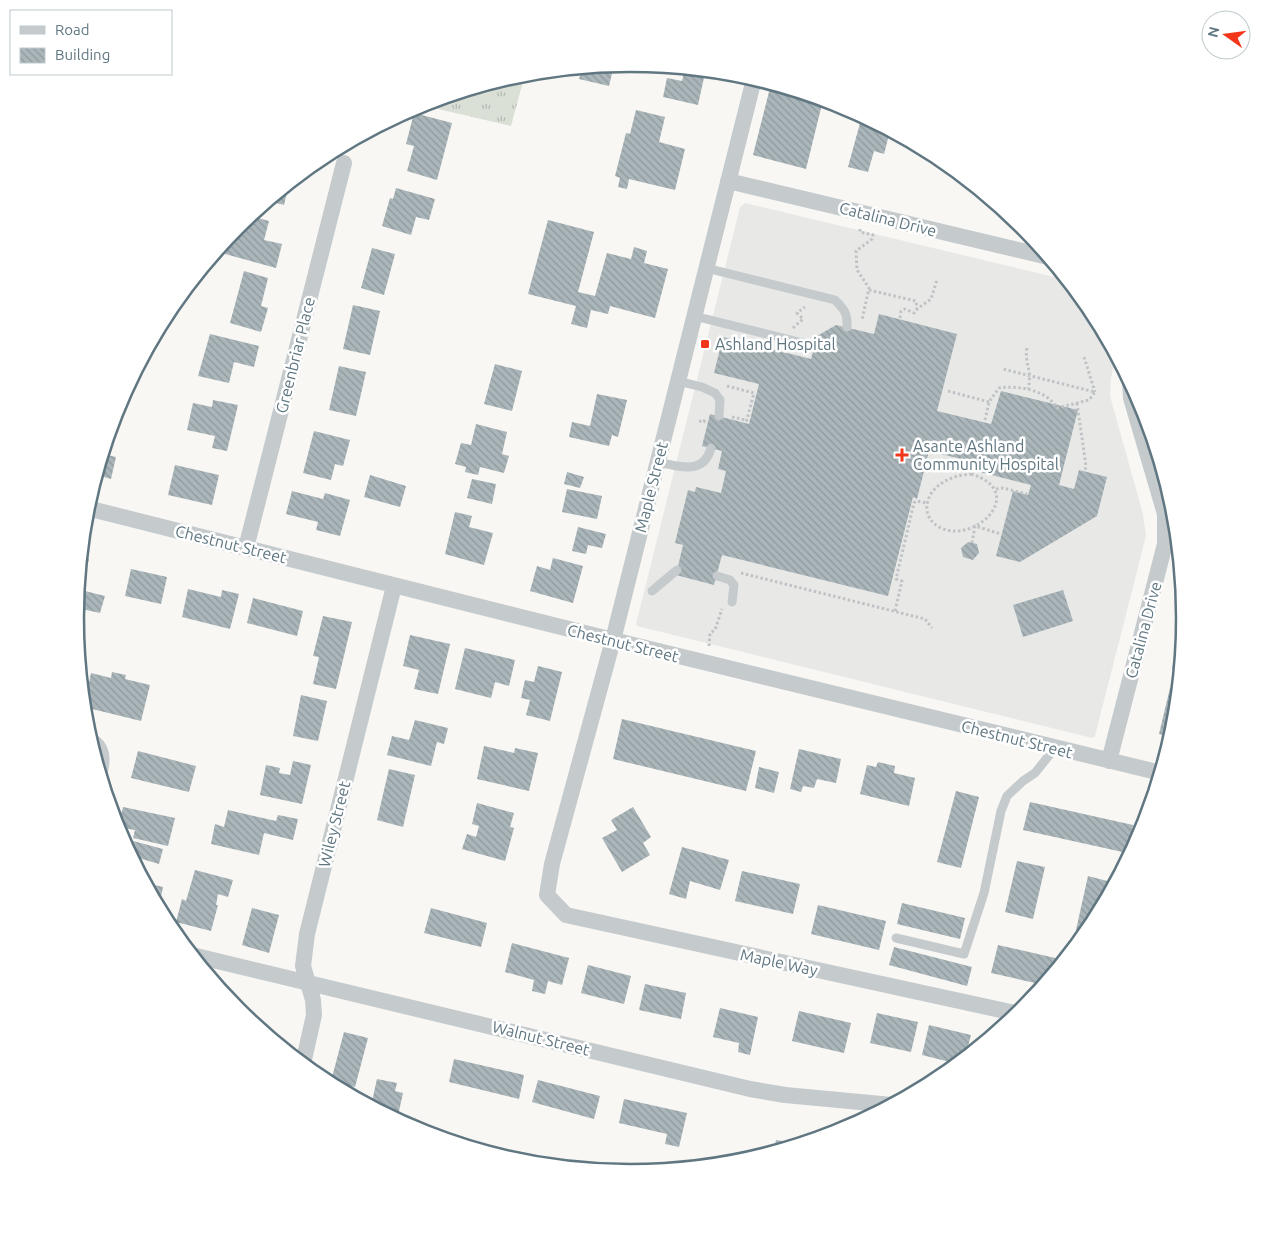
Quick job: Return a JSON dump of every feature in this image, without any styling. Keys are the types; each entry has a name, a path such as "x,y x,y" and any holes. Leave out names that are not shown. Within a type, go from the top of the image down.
{"street":[{"name":"Maple Street","path":"547,895 552,864 613,640 752,86"},
{"name":"Greenbriar Place","path":"246,548 344,163"},
{"name":"Catalina Drive","path":"728,181 1038,255"},
{"name":"Catalina Drive","path":"1109,761 1165,544 1167,529 1165,514 1134,407"},
{"name":"Chestnut Street","path":"95,510 394,586 1155,772"},
{"name":"Wiley Street","path":"305,1057 314,1014 313,1000 303,966 307,934 394,586"},
{"name":"Maple Way","path":"547,895 566,915 1009,1012"},
{"name":"Walnut Street","path":"202,957 750,1089 786,1095 880,1103"}],"lane":[{"path":"706,268 835,300 844,309 848,318 847,327"},
{"path":"694,316 815,346"},
{"path":"678,381 714,393 720,400 719,416"},
{"path":"658,462 690,468 702,464 708,457 711,448"},
{"path":"652,591 677,570"},
{"path":"717,576 730,580 734,585 732,602"},
{"path":"896,938 964,954 984,894 1001,812 1007,796 1024,780 1035,774 1056,748"}],"path":[{"path":"861,322 869,290 857,270 856,251 872,239 873,235 863,233"},
{"path":"900,318 901,311 905,308 914,313 931,299 937,280"},
{"path":"869,290 916,301 917,309"},
{"path":"784,338 802,319 797,313 810,302 812,294"},
{"path":"1027,348 1026,357 1031,376 1028,389"},
{"path":"1084,357 1095,392"},
{"path":"1003,369 1095,392"},
{"path":"985,420 989,402 999,388 1028,389 1048,396 1053,400 1057,408 1089,400 1095,392"},
{"path":"948,392 989,402"},
{"path":"1077,403 1086,466 1085,471"},
{"path":"971,474 981,477 996,489 997,501 994,512 975,526 966,530 944,529 933,524 926,514 927,503 932,492 941,484 961,475 971,474"},
{"path":"996,489 1003,488 1027,494"},
{"path":"895,612 902,581 896,579 914,503 916,501 927,503"},
{"path":"975,526 1001,534"},
{"path":"972,543 975,526"},
{"path":"736,571 925,619 932,628"},
{"path":"709,647 710,633 715,630"}],"shaded area":[{"name":"Asante Ashland Community Hospital","path":"745,203 1057,278 1084,315 1114,366 1110,396 1143,514 1146,536 1095,736 1092,738 637,626 740,207"}],"green space":[{"path":"522,83 511,126 436,108 489,91"}],"building":[{"path":"612,73 609,86 579,79 580,75"},
{"path":"683,75 704,77 698,105 663,97 667,78 682,81"},
{"path":"769,90 821,107 806,169 753,155"},
{"path":"636,110 665,117 659,142 685,149 675,190 629,179 627,189 618,187 620,178 615,176 626,133 630,134"},
{"path":"420,115 452,123 437,180 407,171 414,146 406,144 413,118"},
{"path":"860,124 888,138 884,154 874,151 868,172 848,167"},
{"path":"396,188 435,199 429,220 416,217 411,235 382,226 390,198 393,199"},
{"path":"287,194 284,205 276,203"},
{"path":"259,218 269,221 264,240 282,244 276,268 225,254"},
{"path":"548,220 594,232 578,292 595,296 607,253 631,259 634,247 647,251 644,263 668,269 655,318 610,306 608,314 591,310 587,328 571,324 576,306 528,294"},
{"path":"372,248 395,254 384,295 361,288"},
{"path":"244,271 268,278 261,306 268,308 261,332 230,323"},
{"path":"353,305 380,311 370,355 343,349"},
{"path":"879,314 957,334 937,411 991,424 1001,391 1078,410 1059,485 1074,489 1079,470 1107,477 1097,516 1020,562 996,556 1013,491 1028,495 1031,485 980,472 981,464 929,451 917,499 913,497 888,596 722,555 714,585 676,575 683,545 675,543 688,490 695,492 696,487 721,493 726,471 718,469 722,451 702,446 710,414 749,424 759,384 714,373 723,337 811,359 817,336 836,325 874,334"},
{"path":"210,334 259,346 254,367 234,362 229,383 198,376"},
{"path":"495,364 522,371 512,411 484,404"},
{"path":"339,366 366,372 356,416 329,410"},
{"path":"597,394 627,400 618,437 612,435 609,446 569,437 572,422 590,426"},
{"path":"213,400 238,405 227,451 212,448 215,436 187,430 193,403 212,407"},
{"path":"476,424 507,432 502,454 509,456 504,473 480,467 478,475 465,472 466,467 455,464 461,443 471,445"},
{"path":"314,431 350,440 343,466 335,464 331,480 303,473"},
{"path":"109,455 116,457 111,479 103,477"},
{"path":"175,465 219,475 212,505 168,495"},
{"path":"567,472 584,477 580,488 564,484"},
{"path":"370,475 406,486 400,507 364,497"},
{"path":"472,479 496,484 492,504 467,498"},
{"path":"567,489 602,496 597,519 562,512"},
{"path":"292,491 323,499 325,493 350,500 340,536 316,530 318,522 286,514"},
{"path":"455,512 472,516 469,527 493,533 484,565 445,554"},
{"path":"578,527 606,534 602,548 588,545 586,554 572,551"},
{"path":"968,542 977,544 979,553 973,560 963,557 961,548"},
{"path":"553,558 583,566 573,603 530,591 537,566 550,570"},
{"path":"131,569 167,577 161,604 125,596"},
{"path":"188,589 221,597 222,590 239,594 230,629 182,617"},
{"path":"1063,590 1073,621 1023,637 1013,605"},
{"path":"86,591 105,596 100,613 84,610"},
{"path":"253,598 303,611 297,636 247,623"},
{"path":"323,616 352,622 336,689 313,684 319,657 313,656"},
{"path":"410,635 450,644 438,694 414,689 419,670 403,666"},
{"path":"465,648 515,660 509,686 495,682 491,698 455,689"},
{"path":"538,666 562,672 550,721 526,715 530,700 521,698 525,680 534,682"},
{"path":"112,672 126,675 125,679 150,685 141,721 92,709 89,685 91,673 111,678"},
{"path":"1170,688 1172,689 1164,735 1159,734"},
{"path":"301,695 327,701 318,741 293,736"},
{"path":"622,719 756,751 746,791 613,759"},
{"path":"415,720 448,728 444,744 437,742 431,766 387,755 392,736 409,740"},
{"path":"484,746 514,753 515,748 538,753 529,791 477,779"},
{"path":"799,749 841,759 836,783 817,779 814,788 803,786 801,792 790,789"},
{"path":"138,751 196,766 189,792 131,778"},
{"path":"293,761 311,765 302,804 260,795 266,765 280,768 279,773 290,775"},
{"path":"878,762 895,766 894,773 915,778 909,806 860,794 867,765 876,767"},
{"path":"759,767 779,772 774,793 755,788"},
{"path":"389,769 415,775 403,827 377,820"},
{"path":"956,791 979,797 961,868 937,862"},
{"path":"1030,802 1133,825 1130,837 1124,852 1023,830"},
{"path":"477,803 514,813 510,827 514,828 505,861 462,849 467,834 476,837 479,826 472,824"},
{"path":"123,807 175,818 168,846 133,838 135,830 127,829 121,815"},
{"path":"633,807 651,837 643,843 650,855 622,872 602,838 617,830 611,820"},
{"path":"228,810 276,821 278,815 298,819 293,840 264,833 259,855 211,844 215,824 224,827"},
{"path":"132,841 163,849 159,864 140,858"},
{"path":"682,847 729,860 720,890 690,881 686,899 669,894"},
{"path":"1017,861 1045,867 1033,919 1005,912"},
{"path":"195,870 233,880 228,897 218,894 216,905 218,905 211,931 177,922 182,899 186,901"},
{"path":"742,871 800,884 793,914 735,901"},
{"path":"1088,876 1109,881 1084,922 1078,931 1076,930"},
{"path":"154,885 163,887 161,897"},
{"path":"902,903 965,918 960,939 897,924"},
{"path":"818,905 886,921 879,950 811,934"},
{"path":"252,908 279,915 269,953 242,945"},
{"path":"431,908 487,923 481,947 424,933"},
{"path":"512,943 569,958 562,985 548,981 545,994 532,991 534,980 505,972"},
{"path":"998,945 1058,959 1037,983 991,973"},
{"path":"894,947 972,967 967,986 889,965"},
{"path":"588,965 631,976 624,1004 581,993"},
{"path":"645,984 686,993 681,1019 639,1010"},
{"path":"720,1008 758,1017 750,1055 738,1052 739,1043 713,1037"},
{"path":"799,1011 851,1023 844,1053 792,1041"},
{"path":"877,1013 918,1022 911,1052 870,1043"},
{"path":"929,1025 971,1035 968,1048 949,1062 922,1055"},
{"path":"344,1032 368,1038 355,1087 348,1085 332,1075"},
{"path":"454,1059 524,1075 519,1099 449,1082"},
{"path":"377,1079 397,1083 395,1091 403,1093 399,1112 373,1099"},
{"path":"538,1080 600,1096 594,1119 532,1102"},
{"path":"624,1099 687,1113 679,1147 665,1144 667,1134 619,1123"},
{"path":"776,1140 786,1142 775,1145"}],"place":[{"name":"Ashland Hospital","path":"705,344"},
{"name":"Asante Ashland Community Hospital","path":"902,455"}]}
